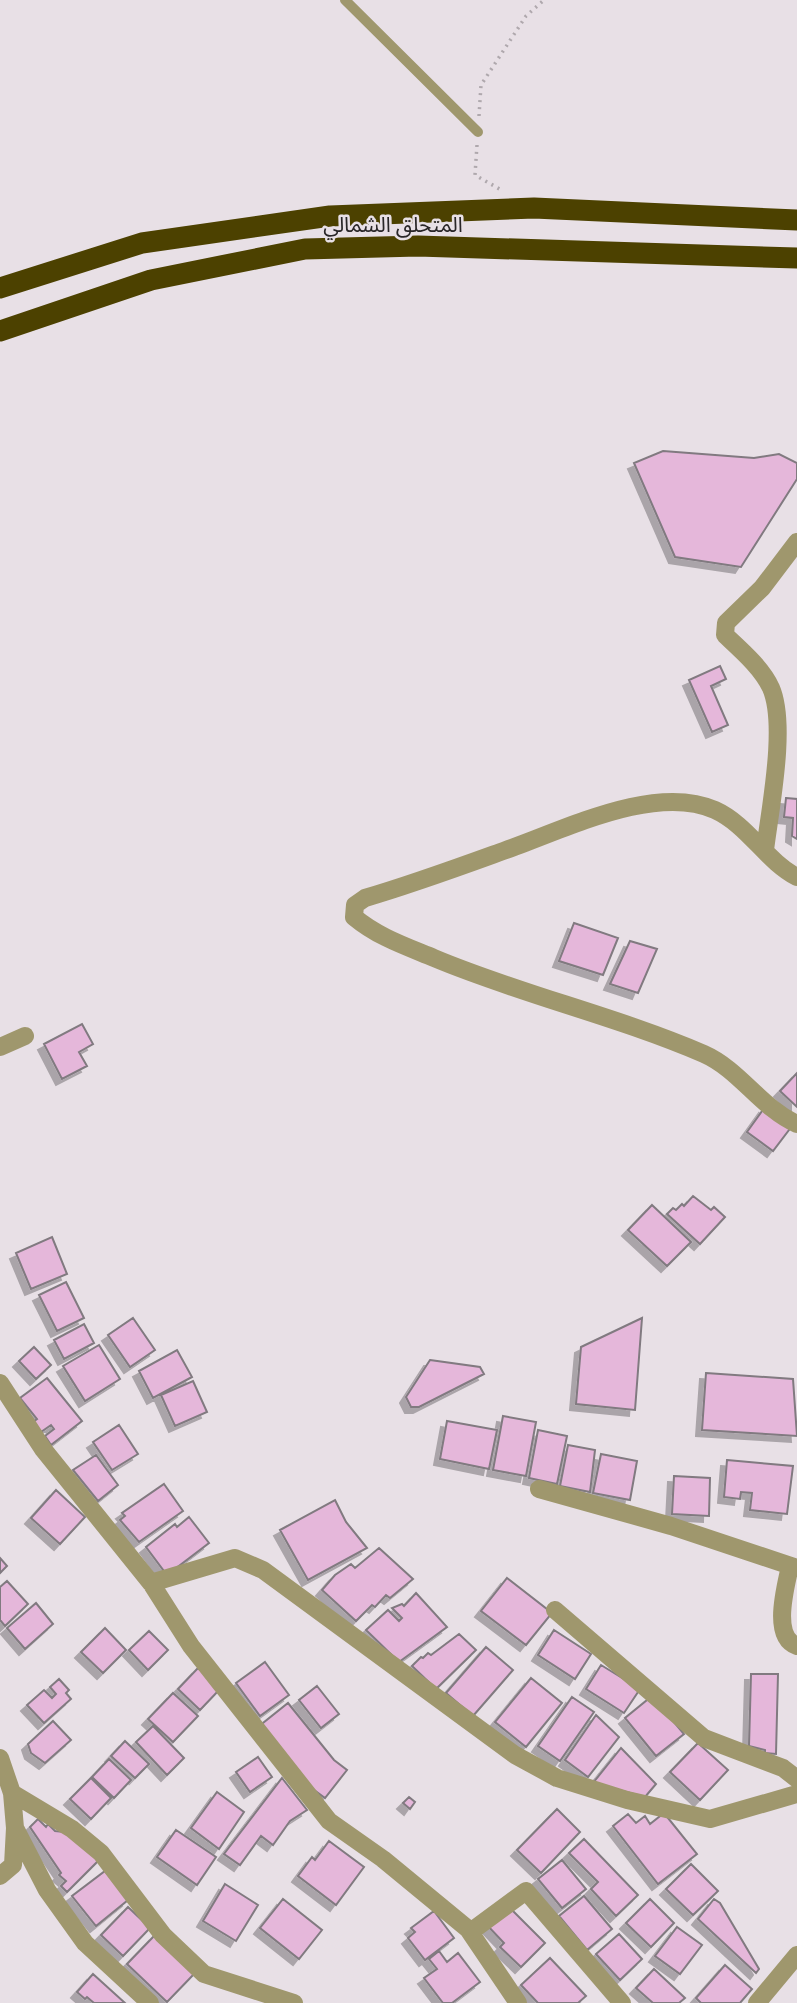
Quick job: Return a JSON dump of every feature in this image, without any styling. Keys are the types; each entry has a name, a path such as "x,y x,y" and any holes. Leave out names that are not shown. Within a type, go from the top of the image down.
{"highway":[{"name":"المتحلق الشمالي","path":"0,288 155,241 330,216 534,208 797,220"},
{"name":"المتحلق الشمالي","path":"0,331 151,280 305,249 418,246 797,258"}],"street":[{"path":"765,850 774,779 777,708 770,687 746,655 725,635 726,623 762,588 797,542"},
{"path":"797,877 787,872 765,850 717,811 687,802 653,805 604,814 435,876 365,898 355,905 354,917 374,933 449,964 516,989 615,1018 708,1056 732,1070 797,1124"},
{"path":"0,1047 25,1036"},
{"path":"0,1383 43,1449 151,1583 191,1646 329,1821 383,1859 468,1929 518,2003"},
{"path":"540,1489 671,1526 794,1567 782,1603 784,1632 791,1644 797,1646"},
{"path":"151,1583 235,1559 263,1570 515,1755 557,1779 627,1800 710,1819 797,1794"},
{"path":"555,1610 704,1738 783,1768 797,1779"},
{"path":"0,1758 12,1793 15,1828 13,1865 0,1876"},
{"path":"12,1793 72,1829 101,1853 163,1935 204,1974 294,2003"},
{"path":"15,1828 47,1890 85,1943 150,2003"},
{"path":"468,1929 473,1930 526,1891 621,2003"},
{"path":"757,2003 797,1955"}],"lane":[{"path":"345,0 478,132"}],"path":[{"path":"534,208 475,175 481,85 526,16 544,0"}],"building":[{"path":"663,451 754,458 779,454 797,463 797,479 741,567 675,557 634,463"},
{"path":"720,666 726,679 711,686 728,725 712,732 689,680"},
{"path":"786,798 797,799 797,839 792,836 793,818 784,817"},
{"path":"574,923 618,938 603,975 559,961"},
{"path":"630,941 657,949 638,993 610,984"},
{"path":"82,1024 93,1044 79,1052 87,1066 62,1079 44,1044"},
{"path":"797,1073 797,1107 780,1091"},
{"path":"765,1107 792,1126 773,1151 747,1132"},
{"path":"693,1196 711,1210 714,1207 725,1217 700,1244 667,1214 673,1208 676,1210 682,1204 684,1206"},
{"path":"652,1205 691,1242 667,1266 628,1230"},
{"path":"52,1237 67,1274 31,1289 16,1253"},
{"path":"66,1282 84,1318 57,1331 39,1295"},
{"path":"133,1318 155,1350 130,1367 108,1335"},
{"path":"642,1318 635,1410 576,1404 581,1347"},
{"path":"84,1324 94,1343 64,1359 54,1340"},
{"path":"99,1345 120,1379 85,1401 63,1366"},
{"path":"34,1347 51,1365 36,1379 19,1361"},
{"path":"177,1350 192,1377 153,1398 139,1371"},
{"path":"430,1360 480,1367 484,1374 419,1407 411,1407 406,1397"},
{"path":"706,1373 793,1379 797,1436 702,1430"},
{"path":"47,1378 82,1421 51,1445 45,1436 54,1429 51,1425 41,1432 33,1422 37,1419 20,1398"},
{"path":"193,1381 207,1412 175,1426 161,1395"},
{"path":"503,1416 536,1422 526,1476 493,1470"},
{"path":"447,1421 497,1430 489,1469 440,1459"},
{"path":"119,1425 138,1454 112,1470 93,1442"},
{"path":"538,1430 567,1436 557,1484 529,1478"},
{"path":"568,1445 595,1450 590,1492 560,1486"},
{"path":"601,1454 637,1461 630,1500 593,1493"},
{"path":"96,1455 118,1485 98,1501 73,1470"},
{"path":"727,1460 793,1466 787,1514 750,1510 752,1493 741,1492 740,1499 724,1497"},
{"path":"674,1476 710,1478 709,1516 672,1514"},
{"path":"164,1484 183,1511 139,1542 120,1520 125,1516 122,1513"},
{"path":"56,1490 85,1517 60,1544 31,1518"},
{"path":"335,1500 346,1522 367,1548 308,1580 280,1530"},
{"path":"189,1517 209,1543 167,1575 146,1547 175,1524 177,1527"},
{"path":"379,1548 413,1579 390,1598 386,1595 375,1607 372,1605 356,1621 322,1590 335,1575 351,1564 355,1568"},
{"path":"0,1558 7,1566 0,1573"},
{"path":"507,1578 552,1613 526,1645 481,1611"},
{"path":"7,1581 28,1604 5,1626 0,1620 0,1587"},
{"path":"416,1593 447,1627 399,1662 366,1630 388,1610 399,1621 402,1618 392,1608 402,1604 404,1606"},
{"path":"36,1603 53,1624 25,1649 7,1628"},
{"path":"105,1628 126,1650 103,1673 81,1652"},
{"path":"554,1630 591,1654 575,1679 538,1655"},
{"path":"149,1631 168,1650 148,1670 129,1650"},
{"path":"459,1634 476,1650 436,1689 412,1666 421,1657 428,1653 431,1655"},
{"path":"486,1647 513,1670 473,1716 446,1693"},
{"path":"265,1662 289,1695 260,1716 236,1683"},
{"path":"601,1665 640,1689 624,1713 586,1689"},
{"path":"198,1668 220,1689 200,1710 178,1689"},
{"path":"751,1674 778,1674 776,1754 765,1753 765,1750 749,1746"},
{"path":"531,1678 562,1703 526,1747 495,1722"},
{"path":"59,1679 69,1690 66,1693 71,1699 44,1723 27,1705 44,1690 52,1698 56,1694 50,1687"},
{"path":"317,1686 339,1714 321,1728 299,1700"},
{"path":"173,1693 198,1716 173,1742 148,1719"},
{"path":"652,1696 684,1734 656,1756 625,1718"},
{"path":"572,1697 594,1712 560,1761 538,1746"},
{"path":"288,1703 334,1760 347,1770 325,1798 306,1784 258,1727"},
{"path":"596,1715 619,1737 588,1777 565,1760"},
{"path":"53,1721 71,1740 45,1763 31,1753 28,1744"},
{"path":"153,1726 184,1758 167,1775 136,1742"},
{"path":"125,1741 149,1764 135,1778 111,1756"},
{"path":"698,1743 728,1770 700,1800 670,1772"},
{"path":"621,1748 656,1784 645,1797 593,1783"},
{"path":"258,1757 272,1777 250,1792 236,1772"},
{"path":"109,1759 131,1780 114,1798 92,1777"},
{"path":"91,1778 111,1798 91,1819 70,1799"},
{"path":"282,1778 307,1810 290,1821 273,1845 261,1836 240,1865 224,1854"},
{"path":"217,1792 244,1812 219,1849 191,1828"},
{"path":"409,1797 415,1802 410,1809 403,1803"},
{"path":"557,1809 580,1832 541,1873 517,1850"},
{"path":"664,1813 697,1854 658,1884 613,1826 628,1814 636,1823 645,1816 650,1824"},
{"path":"38,1819 46,1827 48,1824 55,1831 65,1832 101,1858 67,1892 61,1886 66,1881 59,1875 61,1873 30,1827"},
{"path":"176,1830 216,1857 197,1885 157,1857"},
{"path":"584,1839 638,1895 616,1916 591,1889 598,1882 569,1853"},
{"path":"329,1841 364,1867 336,1905 298,1876 312,1857 315,1860"},
{"path":"562,1860 586,1889 562,1908 538,1879"},
{"path":"691,1864 718,1891 693,1915 666,1889"},
{"path":"105,1871 128,1900 96,1926 72,1896"},
{"path":"225,1884 258,1905 236,1941 203,1921"},
{"path":"584,1896 612,1929 587,1950 559,1916"},
{"path":"283,1899 322,1930 299,1959 260,1928"},
{"path":"650,1899 674,1923 651,1947 626,1923"},
{"path":"714,1899 720,1903 759,1969 756,1973 698,1919"},
{"path":"508,1906 545,1943 521,1967 500,1947 504,1943 486,1924"},
{"path":"128,1907 150,1928 123,1956 101,1935"},
{"path":"434,1911 454,1938 425,1960 408,1938 415,1932 411,1928"},
{"path":"677,1927 702,1945 680,1974 655,1956"},
{"path":"619,1934 642,1959 620,1980 596,1954"},
{"path":"155,1935 195,1973 167,2002 127,1964"},
{"path":"439,1951 447,1962 458,1953 480,1982 452,2003 443,2003 424,1978 437,1969 429,1959"},
{"path":"550,1958 586,1996 578,2003 538,2003 521,1985"},
{"path":"725,1965 752,1989 740,2003 701,2003 696,1998"},
{"path":"654,1969 685,1998 679,2003 653,2003 636,1988"},
{"path":"93,1974 125,2003 94,2003 77,1992"}]}
